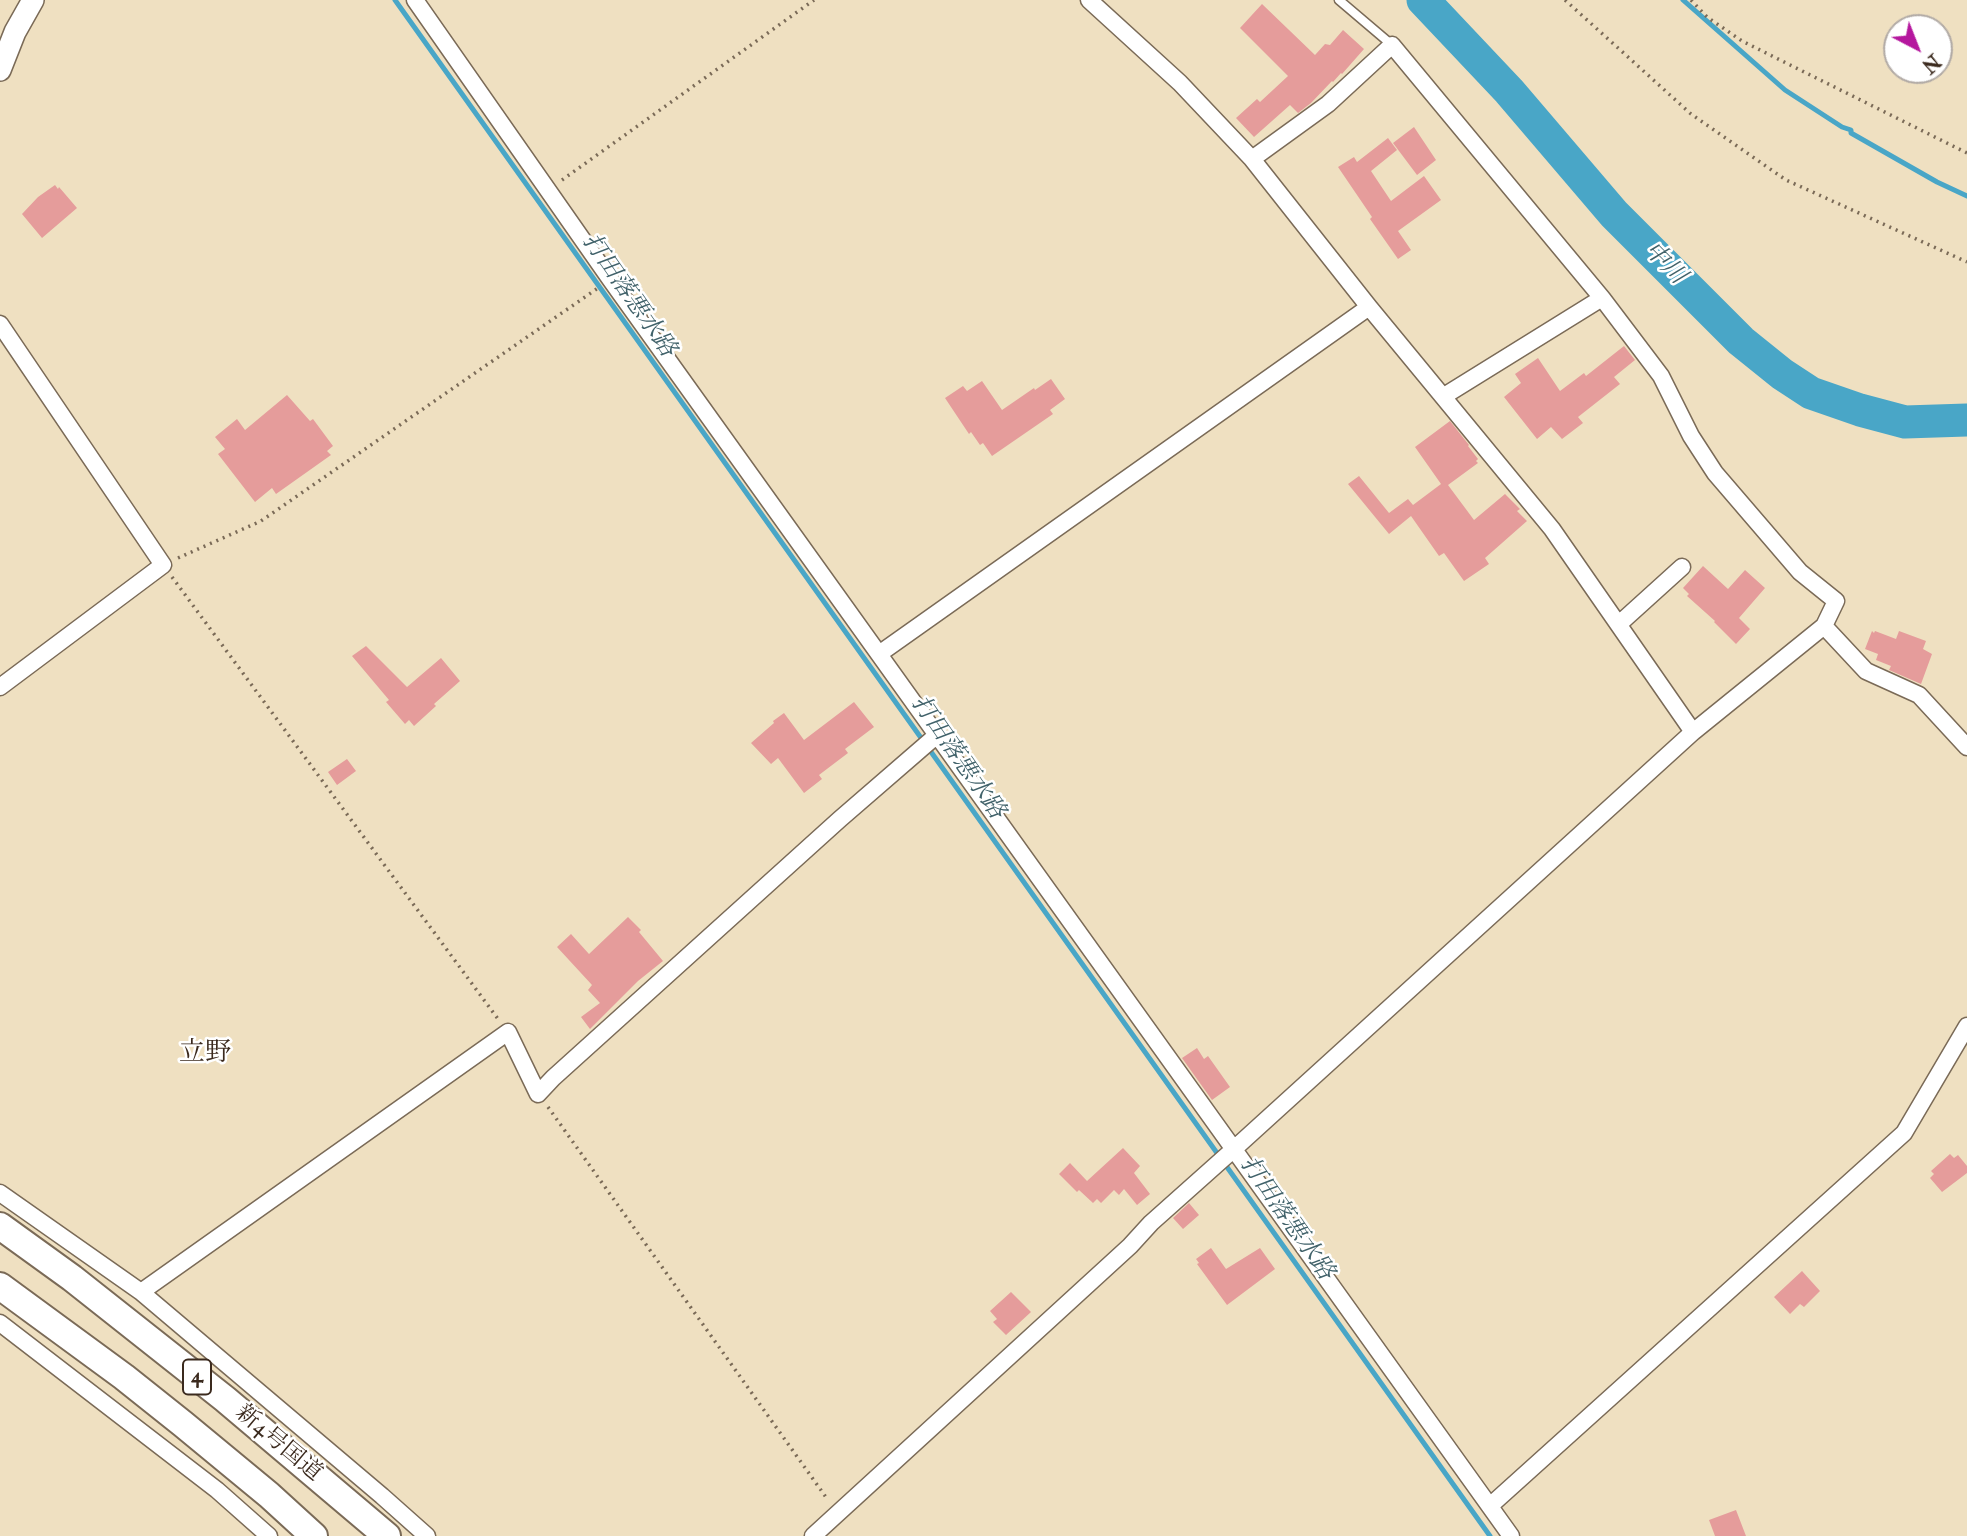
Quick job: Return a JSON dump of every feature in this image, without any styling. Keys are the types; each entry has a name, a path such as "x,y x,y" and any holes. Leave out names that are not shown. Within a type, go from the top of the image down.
{"highway":[{"name":"新4号国道","path":"0,1226 72,1278 225,1399 387,1536"},
{"name":"新4号国道","path":"0,1286 183,1424 314,1536"}],"main road":[{"path":"0,70 15,32 33,0"}],"street":[{"path":"415,0 610,279 1511,1536"},
{"path":"1089,0 1180,83 1252,159 1369,307 1552,529 1693,732"},
{"path":"813,1536 1130,1246 1151,1223 1693,732 1824,626 1836,601 1800,572 1715,473 1691,436 1661,376 1602,298 1392,45 1328,104 1252,159"},
{"path":"1444,396 1602,298"},
{"path":"879,654 1369,307"},
{"path":"0,324 163,565 0,687"},
{"path":"1619,624 1682,567"},
{"path":"1824,626 1866,671 1919,695 1967,747"},
{"path":"141,1292 508,1032 538,1094 778,874 937,735"},
{"path":"1491,1505 1904,1133 1967,1026"},
{"path":"0,1194 141,1292 427,1536"},
{"path":"0,1323 217,1490 269,1536"}],"lane":[{"path":"1339,0 1392,45"}],"path":[{"path":"549,189 814,0"},
{"path":"1565,0 1691,114 1786,180 1967,262"},
{"path":"1691,0 1707,18 1742,41 1967,153"},
{"path":"508,1032 163,565 261,520 582,301 610,279"},
{"path":"538,1094 837,1513"}],"building":[{"path":"1262,4 1315,55 1325,44 1330,45 1343,30 1364,49 1311,103 1298,113 1290,105 1254,137 1236,118 1257,99 1260,102 1288,76 1240,28"},
{"path":"1414,127 1436,160 1417,175 1393,143"},
{"path":"1388,138 1397,150 1371,171 1391,201 1424,176 1441,200 1398,231 1411,250 1398,259 1338,167 1354,157 1357,162"},
{"path":"55,185 77,208 42,238 22,214 38,197"},
{"path":"1624,346 1635,360 1614,377 1620,384 1578,417 1583,423 1562,439 1551,427 1537,439 1504,397 1521,383 1515,374 1538,358 1560,391 1584,373 1586,376"},
{"path":"1051,379 1065,399 1050,410 1053,414 992,456 983,443 980,445 971,432 969,434 945,398 963,386 967,391 982,381 1002,410"},
{"path":"287,395 310,421 313,419 333,446 327,451 331,455 276,494 272,488 255,502 218,454 225,449 215,437 237,419 245,430"},
{"path":"1450,421 1478,459 1478,463 1448,485 1474,520 1505,494 1520,509 1517,511 1527,521 1485,558 1489,564 1464,581 1444,553 1439,556 1411,516 1389,534 1348,484 1359,476 1389,513 1408,499 1413,505 1441,484 1415,447"},
{"path":"1703,566 1728,589 1745,570 1765,588 1739,618 1750,629 1736,644 1687,596 1689,594 1683,588"},
{"path":"1872,631 1896,639 1899,631 1926,641 1923,649 1932,654 1921,684 1889,670 1891,666 1876,660 1878,654 1865,649"},
{"path":"366,646 407,687 441,658 460,681 414,726 409,720 405,724 386,702 389,700 352,656"},
{"path":"854,702 874,727 845,749 848,753 819,775 822,779 804,793 778,758 771,764 751,743 784,713 804,740"},
{"path":"347,759 356,771 337,785 328,772"},
{"path":"628,917 663,961 638,981 590,1029 581,1017 600,1003 588,990 592,985 557,947 571,934 589,954"},
{"path":"1197,1048 1204,1059 1208,1056 1230,1087 1212,1100 1182,1058"},
{"path":"1123,1148 1140,1166 1134,1173 1150,1194 1137,1205 1124,1189 1119,1195 1114,1190 1101,1203 1097,1199 1093,1203 1059,1174 1070,1163 1087,1181"},
{"path":"1950,1154 1954,1158 1958,1155 1967,1166 1967,1173 1942,1192 1930,1178 1934,1174 1931,1171"},
{"path":"1189,1203 1199,1215 1183,1229 1173,1218"},
{"path":"1211,1248 1226,1269 1260,1248 1275,1269 1227,1305 1197,1264 1199,1263 1196,1259"},
{"path":"1802,1271 1820,1291 1804,1307 1800,1304 1790,1314 1774,1297"},
{"path":"1011,1292 1031,1312 1006,1335 993,1322 997,1319 990,1311"},
{"path":"1736,1510 1746,1536 1715,1536 1709,1520"}],"waterway":[{"name":"打田落悪水路","path":"395,0 1490,1536"},
{"name":"中川","path":"1423,0 1509,91 1614,214 1741,341 1782,374 1811,393 1905,422 1967,420"},
{"path":"1683,0 1785,90 1851,130 1851,133 1967,196"}],"district":[{"name":"立野","path":"205,1054"}]}
